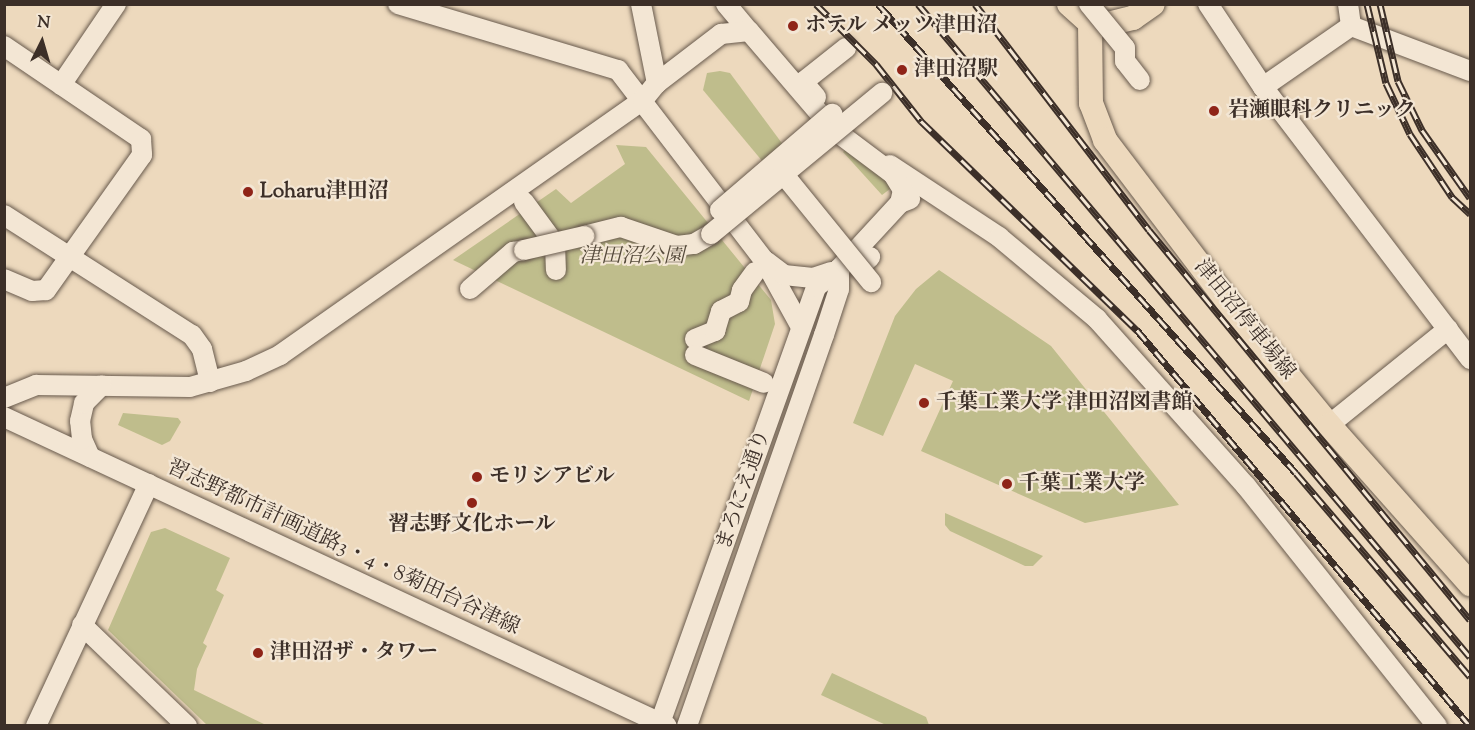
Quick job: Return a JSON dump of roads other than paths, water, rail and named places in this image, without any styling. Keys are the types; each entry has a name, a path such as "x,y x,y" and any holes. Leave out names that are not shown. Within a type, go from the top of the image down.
{"main road":[{"path":"1069,4 1090,14 1120,22 1149,8"},
{"name":"津田沼停車場線","path":"1090,14 1091,104 1105,140 1227,301 1329,425 1470,584"}],"street":[{"path":"61,85 116,4"},
{"path":"398,4 618,70 643,100 801,327"},
{"path":"641,4 657,83"},
{"path":"726,4 833,129 932,191 999,237 1097,319 1246,486 1437,726"},
{"path":"1120,4 1149,8"},
{"path":"1208,4 1263,87 1470,359"},
{"path":"1348,4 1351,26"},
{"path":"1090,14 1124,49 1125,61 1140,80"},
{"path":"1263,87 1351,26"},
{"path":"1351,26 1470,71"},
{"path":"4,398 36,385 102,385 170,389 210,382 280,355 312,335 643,100 657,83 721,34 749,32"},
{"path":"4,46 141,139 142,155 46,290 32,291 4,279"},
{"path":"837,120 803,82 846,48"},
{"path":"470,290 513,252 621,227 677,246 694,244 710,226 837,120 882,93"},
{"path":"857,145 893,174 903,190 900,203"},
{"path":"779,168 869,273"},
{"path":"900,203 932,191"},
{"path":"524,202 555,244 556,270"},
{"name":"まろにえ通り","path":"662,725 816,286 839,269 900,203"},
{"path":"4,215 192,335 202,349 210,382"},
{"path":"759,266 784,275 813,278 839,269"},
{"path":"759,266 742,290 739,302 721,311 715,332 695,347 764,382"},
{"name":"まろにえ通り","path":"687,726 824,335 839,289 839,269"},
{"path":"1329,425 1448,329"},
{"path":"90,457 82,439 80,421 84,403 102,385"},
{"name":"習志野都市計画道路3・4・8菊田台谷津線","path":"4,417 662,725"},
{"path":"36,726 149,484"},
{"path":"82,626 187,726"}],"railway":[{"path":"816,4 876,64 921,121 1137,330 1470,726"},
{"path":"878,4 1296,473 1470,677"},
{"path":"918,4 1470,657"},
{"path":"975,4 1149,230 1470,620"},
{"path":"1367,4 1386,83 1410,134 1452,197 1470,214"},
{"path":"1380,4 1398,81 1422,130 1470,198"}],"place":[{"name":"ホテル メッツ津田沼","path":"793,26"},
{"name":"津田沼駅","path":"902,70"},
{"name":"岩瀬眼科クリニック","path":"1214,111"},
{"name":"Loharu津田沼","path":"248,192"},
{"name":"千葉工業大学 津田沼図書館","path":"924,403"},
{"name":"モリシアビル","path":"477,477"},
{"name":"千葉工業大学","path":"1007,484"},
{"name":"習志野文化ホール","path":"472,503"},
{"name":"津田沼ザ・タワー","path":"258,653"}],"park label":[{"name":"津田沼公園","path":"632,257"}]}
